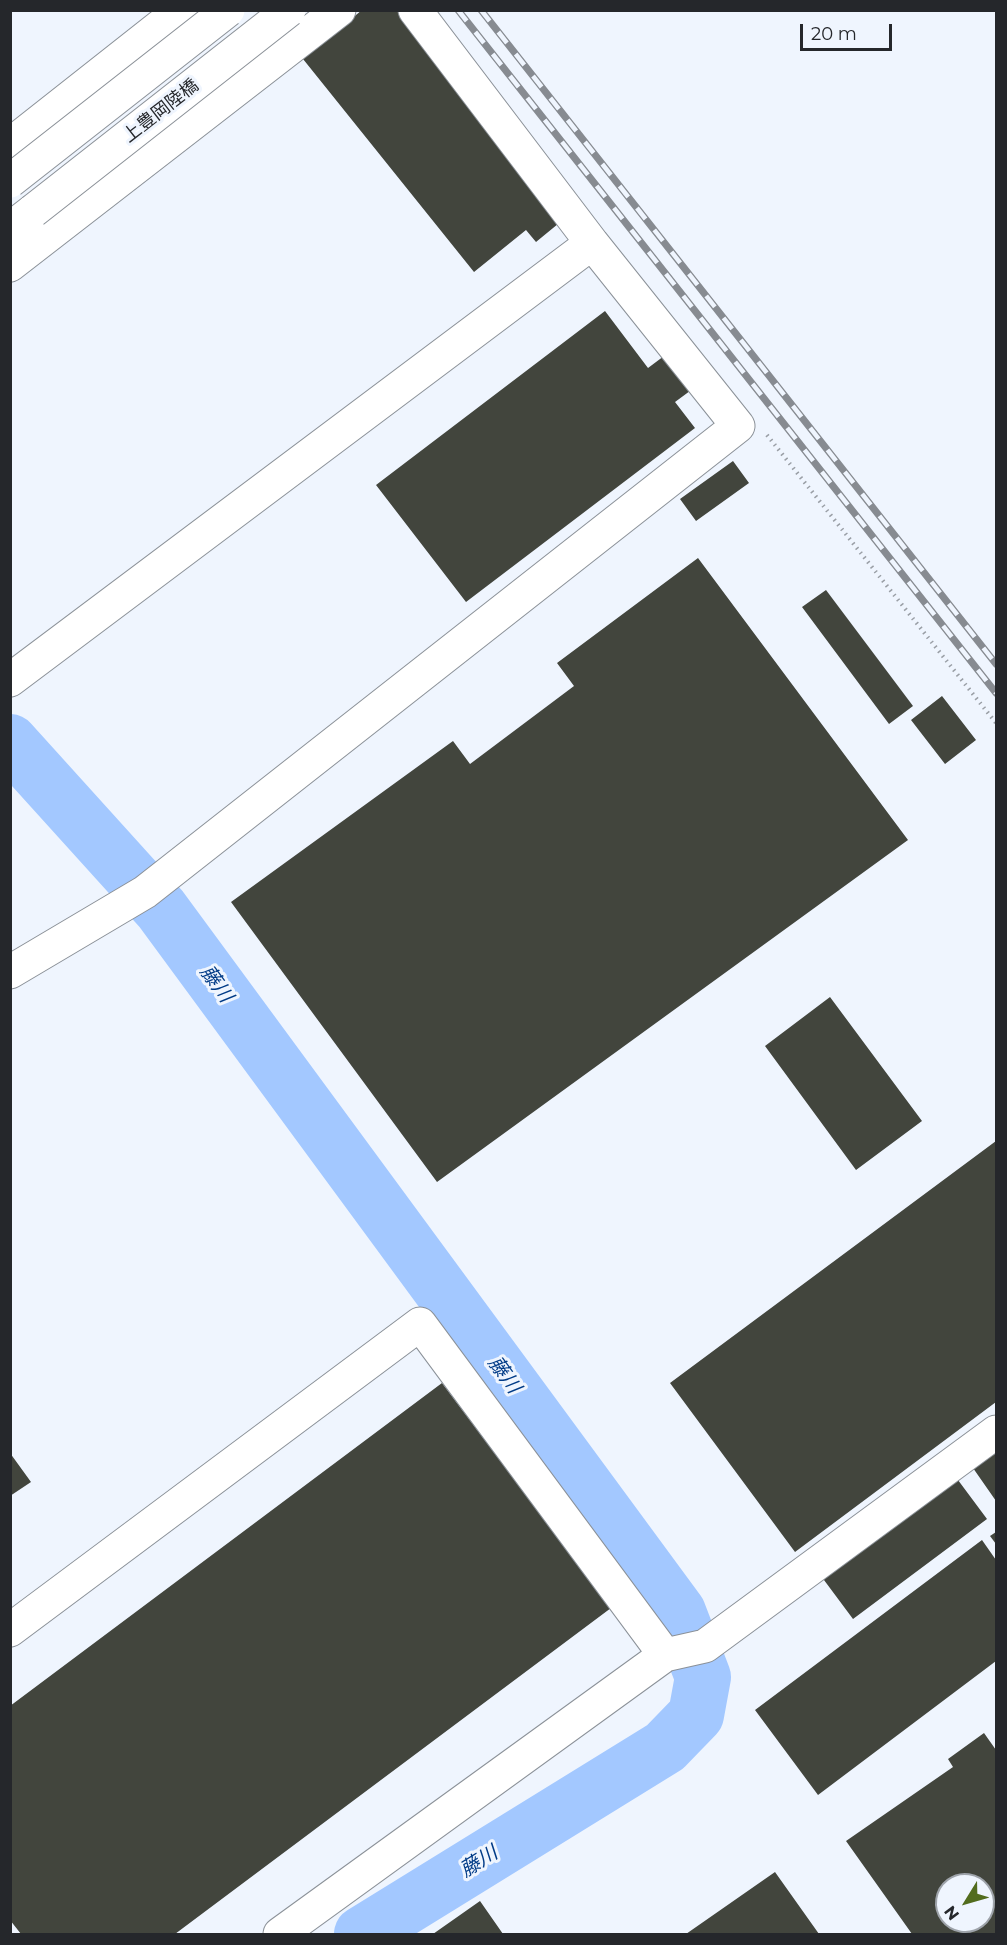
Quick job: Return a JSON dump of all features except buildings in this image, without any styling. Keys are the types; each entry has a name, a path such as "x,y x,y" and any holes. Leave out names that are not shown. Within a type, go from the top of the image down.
{"street":[{"path":"11,144 181,10"},
{"name":"上豊岡陸橋","path":"10,181 228,10"},
{"name":"上豊岡陸橋","path":"31,225 289,10"},
{"path":"10,265 31,225 339,10"},
{"path":"10,972 145,892 738,426 592,243 415,10"},
{"path":"10,680 592,243"},
{"path":"10,1630 420,1324 665,1655"},
{"path":"280,1935 665,1655 705,1646 996,1432"}],"path":[{"path":"738,426 759,426 996,723"}],"waterway":[{"name":"藤川","path":"10,742 161,909 678,1612 703,1677 696,1715 665,1747 362,1934"}],"railway":[{"path":"458,10 996,693"},
{"path":"481,10 996,664"}]}
